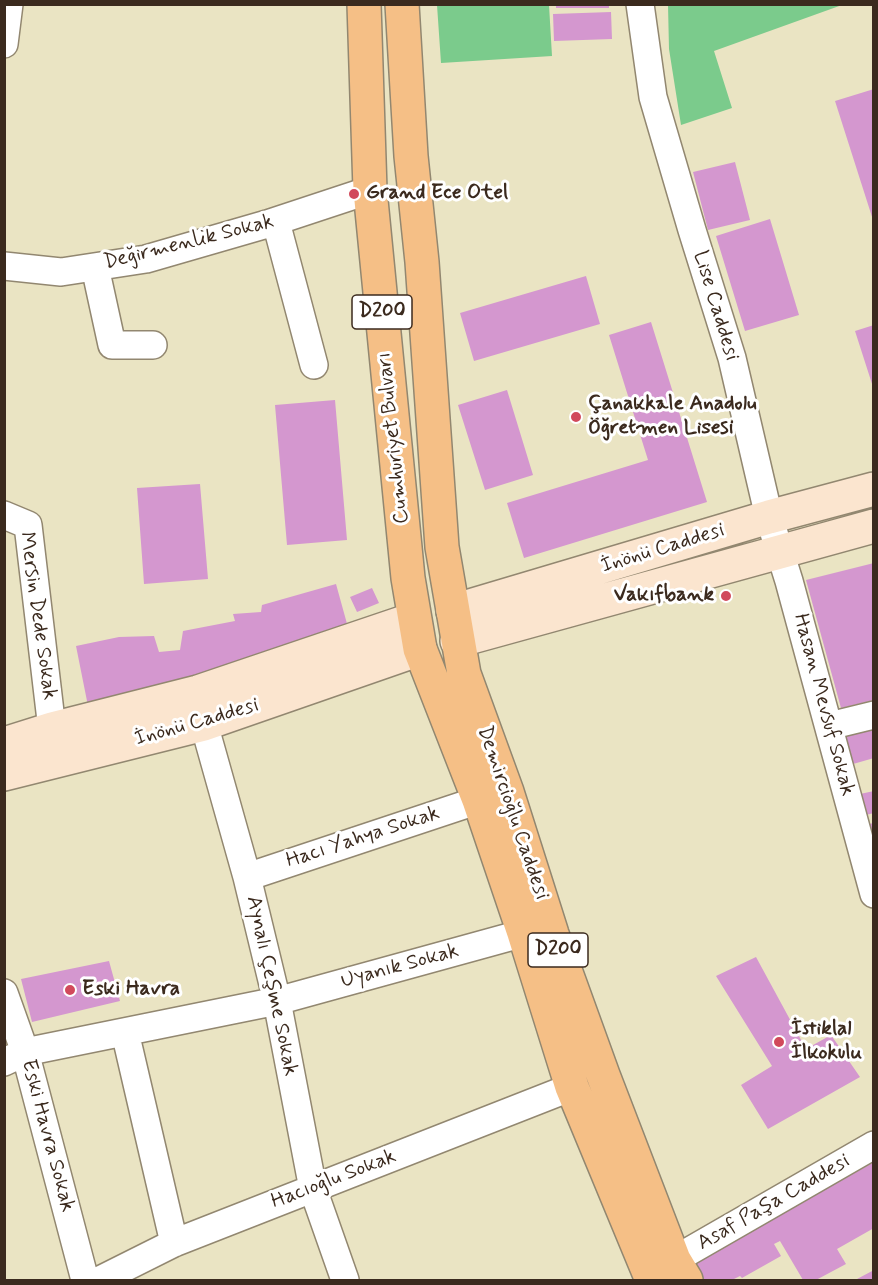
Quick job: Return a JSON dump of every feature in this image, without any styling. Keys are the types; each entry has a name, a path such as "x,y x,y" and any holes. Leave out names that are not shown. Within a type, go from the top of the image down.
{"highway":[{"name":"Cumhuriyet Bulvarı","path":"364,4 370,190 406,567 417,634"},
{"name":"Cumhuriyet Bulvarı","path":"402,4 411,156 422,262 442,548 455,626"},
{"path":"417,634 455,626"},
{"name":"Demircioğlu Caddesi","path":"455,626 464,674 507,792 556,945 603,1075 662,1276"},
{"name":"Demircioğlu Caddesi","path":"417,634 524,933 572,1086 662,1276"}],"main road":[{"name":"İnönü Caddesi","path":"455,626 769,517 873,489"},
{"name":"İnönü Caddesi","path":"455,626 873,526"},
{"name":"İnönü Caddesi","path":"4,744 52,729 417,634"},
{"name":"İnönü Caddesi","path":"4,774 204,724 417,634"}],"street":[{"path":"4,44 9,4"},
{"name":"Lise Caddesi","path":"640,4 653,97 732,358 769,517"},
{"name":"Değirmenlik Sokak","path":"4,266 61,272 146,259 276,222 370,190"},
{"path":"276,222 314,365"},
{"path":"95,267 112,345 153,345"},
{"name":"Mersin Dede Sokak","path":"4,515 28,525 52,729"},
{"name":"Hasan Mevsuf Sokak","path":"769,517 829,726 873,894"},
{"name":"Aynalı Çeşme Sokak","path":"198,692 204,724 247,877 277,1001 313,1189 345,1281"},
{"path":"829,726 873,715"},
{"name":"Hacı Yahya Sokak","path":"247,877 478,800"},
{"name":"Uyanık Sokak","path":"15,1057 277,1001 524,933"},
{"name":"Eski Havra Sokak","path":"4,993 15,1057 85,1281"},
{"path":"124,1032 174,1243"},
{"name":"Hacıoğlu Sokak","path":"100,1281 174,1243 572,1086"},
{"name":"Asaf Paşa Caddesi","path":"662,1276 873,1145"}],"green space":[{"path":"668,4 842,5 714,51 732,108 681,125 669,49"},
{"path":"437,5 549,5 552,56 441,63"}],"building":[{"path":"556,4 609,4 609,8 556,8"},
{"path":"611,12 612,39 554,41 553,14"},
{"path":"874,89 874,220 873,220 835,101"},
{"path":"735,162 750,220 708,230 693,172"},
{"path":"770,219 799,315 745,331 716,236"},
{"path":"586,276 600,324 474,361 460,313"},
{"path":"651,322 707,502 524,558 507,503 648,460 609,335"},
{"path":"874,325 874,386 873,387 855,331"},
{"path":"507,390 533,475 485,490 458,405"},
{"path":"335,400 347,540 287,545 275,405"},
{"path":"200,484 208,579 144,584 137,488"},
{"path":"874,563 874,700 841,708 806,580"},
{"path":"336,584 349,631 89,711 76,646 119,637 154,636 159,652 180,650 183,631 235,621 233,614 261,612 262,605"},
{"path":"372,588 379,603 357,612 350,597"},
{"path":"874,728 874,758 853,764 845,736"},
{"path":"874,791 874,813 866,815 860,794"},
{"path":"874,823 874,841 869,824"},
{"name":"İstiklal İlkokulu","path":"756,957 806,1049 831,1035 860,1077 768,1129 741,1085 772,1066 716,976"},
{"name":"Eski Havra","path":"109,961 120,1001 32,1022 21,979"},
{"path":"874,1162 874,1228 837,1249 846,1264 816,1280 803,1280 780,1241 774,1244 781,1256 742,1278 740,1276 732,1280 693,1280 686,1268"},
{"path":"874,1270 874,1280 857,1279"}],"place":[{"name":"Grand Ece Otel","path":"354,194"},
{"name":"Çanakkale Anadolu Öğretmen Lisesi","path":"576,417"},
{"name":"Vakıfbank","path":"726,596"},
{"name":"Eski Havra","path":"70,990"},
{"name":"İstiklal İlkokulu","path":"779,1042"}]}
